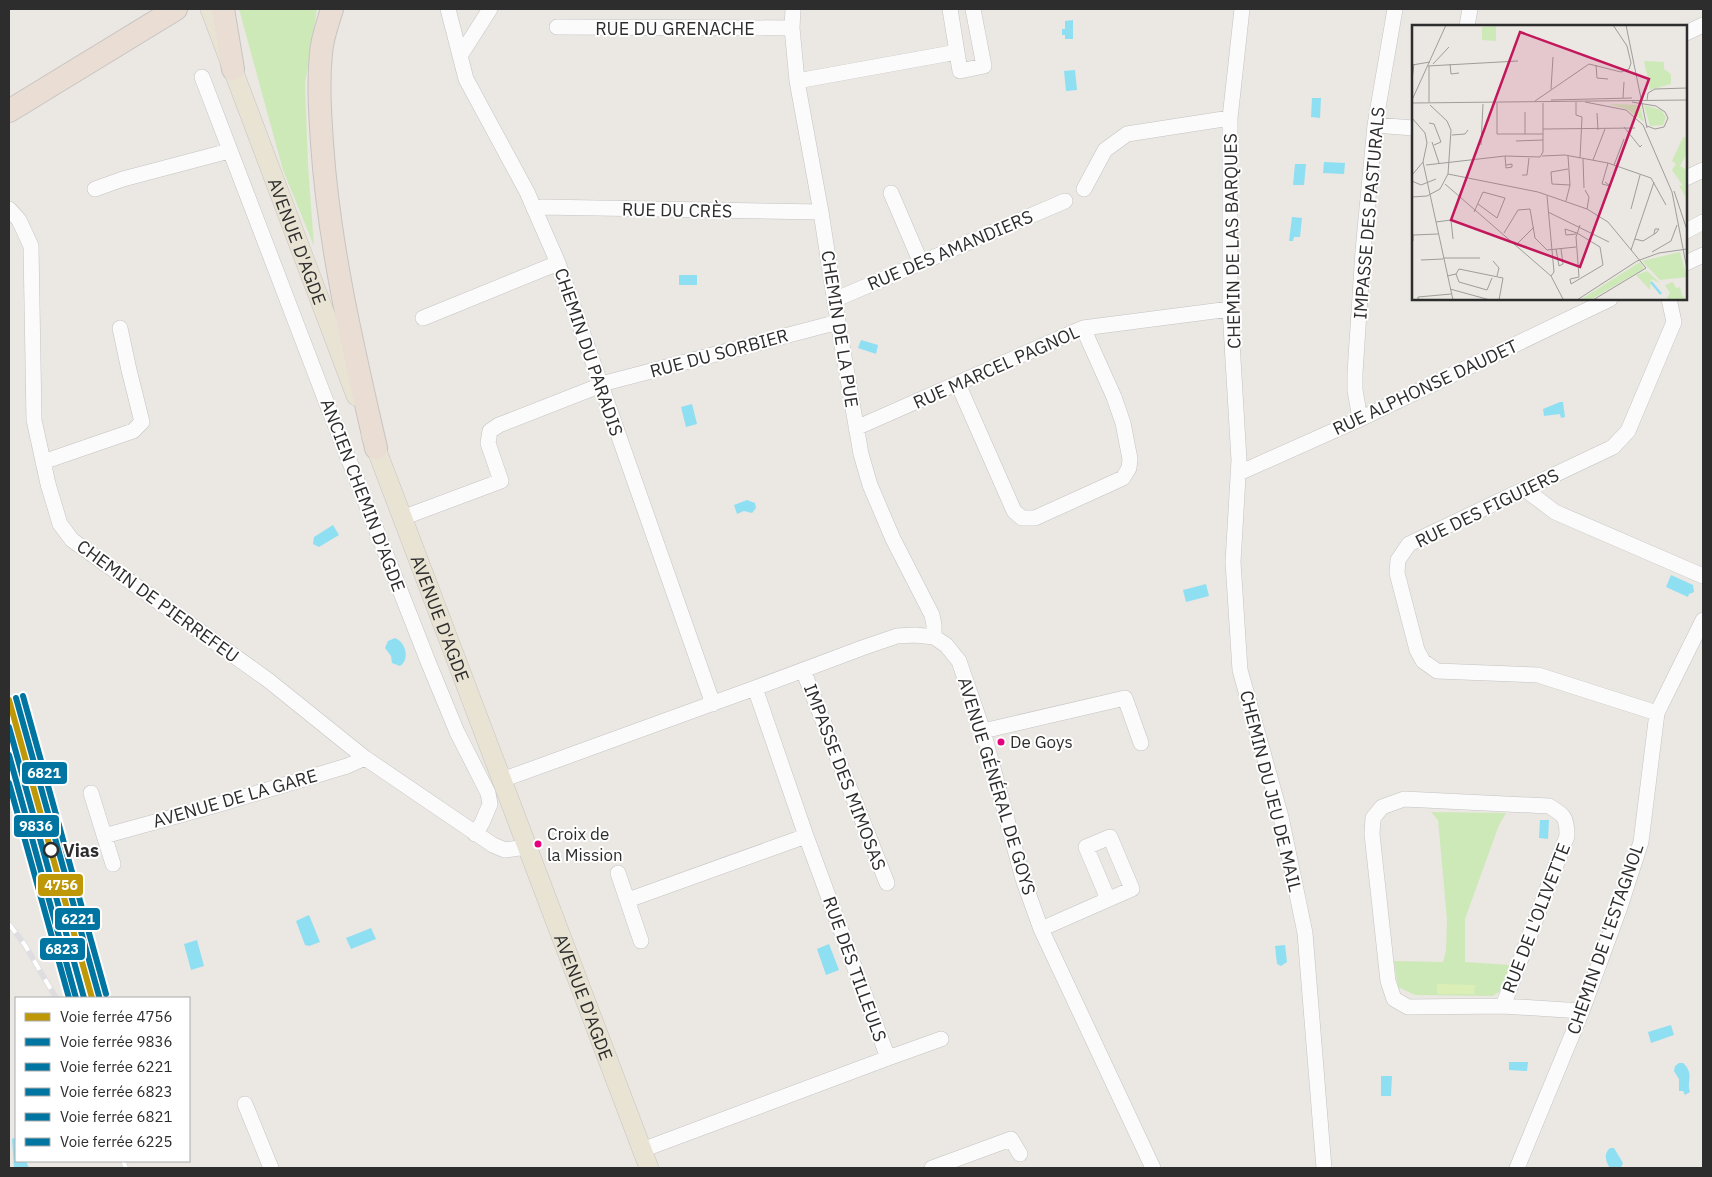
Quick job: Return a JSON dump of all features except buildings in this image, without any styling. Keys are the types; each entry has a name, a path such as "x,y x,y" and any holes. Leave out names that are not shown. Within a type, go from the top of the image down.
{"highway":[{"path":"223,9 233,69"},
{"path":"332,9 321,51 319,94 324,166 335,260 352,346 376,448"},
{"path":"9,111 172,11"}],"main road":[{"name":"AVENUE D'AGDE","path":"210,9 649,1168"}],"street":[{"name":"CHEMIN DU PARADIS","path":"448,9 466,79 527,192 558,263 712,704"},
{"path":"460,56 490,9"},
{"name":"CHEMIN DE LA PUE","path":"792,9 797,81 821,212 834,300 861,454 870,485 893,539 932,616 934,637"},
{"path":"950,9 960,71 984,66 973,9"},
{"name":"CHEMIN DE LAS BARQUES","path":"1239,473 1230,309 1230,118 1242,9"},
{"name":"IMPASSE DES PASTURALS","path":"1360,419 1355,390 1355,373 1363,251 1375,125 1395,9"},
{"path":"1467,25 1470,9"},
{"path":"1687,33 1703,25"},
{"name":"RUE DU GRENACHE","path":"557,27 792,28"},
{"path":"797,81 956,52"},
{"name":"ANCIEN CHEMIN D'AGDE","path":"202,77 229,151 457,732 488,793 490,804 475,834"},
{"path":"1084,189 1105,150 1127,134 1230,118"},
{"path":"1375,125 1412,128"},
{"path":"96,189 123,179 229,151"},
{"path":"1687,178 1703,170"},
{"path":"891,193 921,263"},
{"name":"RUE DES AMANDIERS","path":"834,300 1065,201"},
{"name":"RUE DU CRÈS","path":"534,209 542,207 821,212"},
{"name":"CHEMIN DE PIERREFEU","path":"9,209 19,220 31,246 34,420 60,524 72,540 268,680 365,758 475,834 505,850 526,847"},
{"path":"1687,230 1703,222"},
{"path":"1687,263 1703,255"},
{"path":"423,318 558,263"},
{"name":"RUE ALPHONSE DAUDET","path":"1239,473 1360,419 1608,300"},
{"name":"RUE DES FIGUIERS","path":"1657,713 1538,676 1436,671 1423,661 1417,650 1397,573 1398,560 1410,544 1613,448 1628,431 1674,322 1669,300"},
{"name":"RUE MARCEL PAGNOL","path":"856,428 1083,328 1230,309"},
{"name":"RUE DU SORBIER","path":"402,518 501,481 488,443 490,431 499,424 600,385 838,322"},
{"path":"44,462 133,431 142,422 120,328"},
{"path":"958,384 1014,511 1022,518 1035,518 1123,478 1129,468 1130,459 1123,424 1114,397 1083,328"},
{"name":"CHEMIN DU JEU DE MAIL","path":"1239,473 1234,562 1240,670 1281,817 1305,933 1324,1168"},
{"path":"1526,490 1554,512 1703,576"},
{"name":"CHEMIN DE L'ESTAGNOL","path":"1517,1168 1582,1011 1620,907 1641,842 1657,713 1703,620"},
{"path":"502,780 897,636 915,634 934,637"},
{"name":"AVENUE GÉNÉRAL DE GOYS","path":"934,637 946,645 959,661 984,731 1023,878 1042,929 1152,1168"},
{"name":"IMPASSE DES MIMOSAS","path":"803,670 887,883"},
{"name":"RUE DES TILLEULS","path":"642,1150 888,1058 806,836 755,688"},
{"path":"984,731 1125,698 1141,744"},
{"name":"AVENUE DE LA GARE","path":"104,836 220,804 347,766 365,758"},
{"path":"91,793 113,864"},
{"name":"RUE DE L'OLIVETTE","path":"1503,1006 1567,836 1567,822 1562,814 1549,806 1404,798 1382,807 1373,818 1372,834 1388,981 1394,999 1408,1007 1503,1006 1582,1011"},
{"path":"628,900 806,836"},
{"path":"618,873 641,941"},
{"path":"1042,929 1108,899"},
{"path":"888,1058 941,1039"},
{"path":"245,1104 271,1168"},
{"path":"932,1168 1011,1139 1020,1154"}],"green space":[{"path":"239,9 317,9 305,84 308,166 314,246 283,170"},
{"path":"1431,812 1506,813 1499,825 1465,919 1465,962 1510,965 1500,991 1493,996 1415,995 1398,987 1394,961 1443,962 1446,951 1447,920 1438,820"},
{"path":"1437,984 1475,985 1474,994 1437,994"}],"water":[{"path":"1073,20 1073,39 1065,39 1065,35 1062,35 1062,29 1065,29 1065,21"},
{"path":"1075,70 1077,90 1066,91 1064,71"},
{"path":"1312,98 1321,98 1320,118 1311,117"},
{"path":"1324,162 1345,163 1344,174 1323,173"},
{"path":"1295,164 1306,164 1304,185 1293,185"},
{"path":"1292,217 1302,218 1300,237 1294,237 1293,241 1289,241"},
{"path":"679,275 697,275 697,285 679,285"},
{"path":"861,340 878,345 876,354 858,348"},
{"path":"1563,402 1565,417 1561,418 1560,414 1544,416 1543,409"},
{"path":"692,404 697,424 686,427 681,407"},
{"path":"747,500 755,503 756,508 752,513 744,511 737,514 734,505"},
{"path":"333,525 339,535 319,547 313,544 314,537"},
{"path":"1671,575 1693,585 1694,592 1689,594 1688,597 1666,587"},
{"path":"1206,584 1209,596 1186,602 1183,590"},
{"path":"395,638 402,643 406,656 400,666 392,663 391,656 385,648 388,641"},
{"path":"1540,820 1549,820 1548,839 1539,838"},
{"path":"309,915 320,942 309,946 305,945 296,921"},
{"path":"371,928 376,939 351,949 346,938"},
{"path":"197,940 204,966 191,970 184,944"},
{"path":"829,944 839,970 826,975 817,949"},
{"path":"1285,945 1287,962 1281,966 1277,964 1275,946"},
{"path":"1671,1025 1674,1035 1651,1043 1648,1032"},
{"path":"1509,1062 1528,1062 1527,1071 1509,1070"},
{"path":"1683,1063 1689,1071 1690,1092 1685,1095 1683,1091 1679,1091 1679,1079 1674,1071 1675,1066"},
{"path":"1381,1076 1392,1076 1391,1096 1381,1096"},
{"path":"15,1138 15,1162 26,1162 29,1168 14,1168 12,1139"},
{"path":"1610,1148 1614,1148 1623,1163 1621,1168 1610,1168 1606,1161 1606,1155"}],"railway":[{"path":"9,924 25,945 55,997"},
{"path":"123,1162 126,1168"}],"rail line":[{"name":"6821","path":"23,696 106,994"},
{"name":"6221","path":"16,698 99,996"},
{"name":"4756","path":"9,700 92,997"},
{"name":"9836","path":"9,727 84,997"},
{"name":"6823","path":"9,755 76,997"},
{"name":"6225","path":"9,783 69,997"}],"place":[{"name":"De Goys","path":"1001,742"},
{"name":"Croix de la Mission","path":"538,844"},
{"name":"Vias","path":"51,850"}]}
